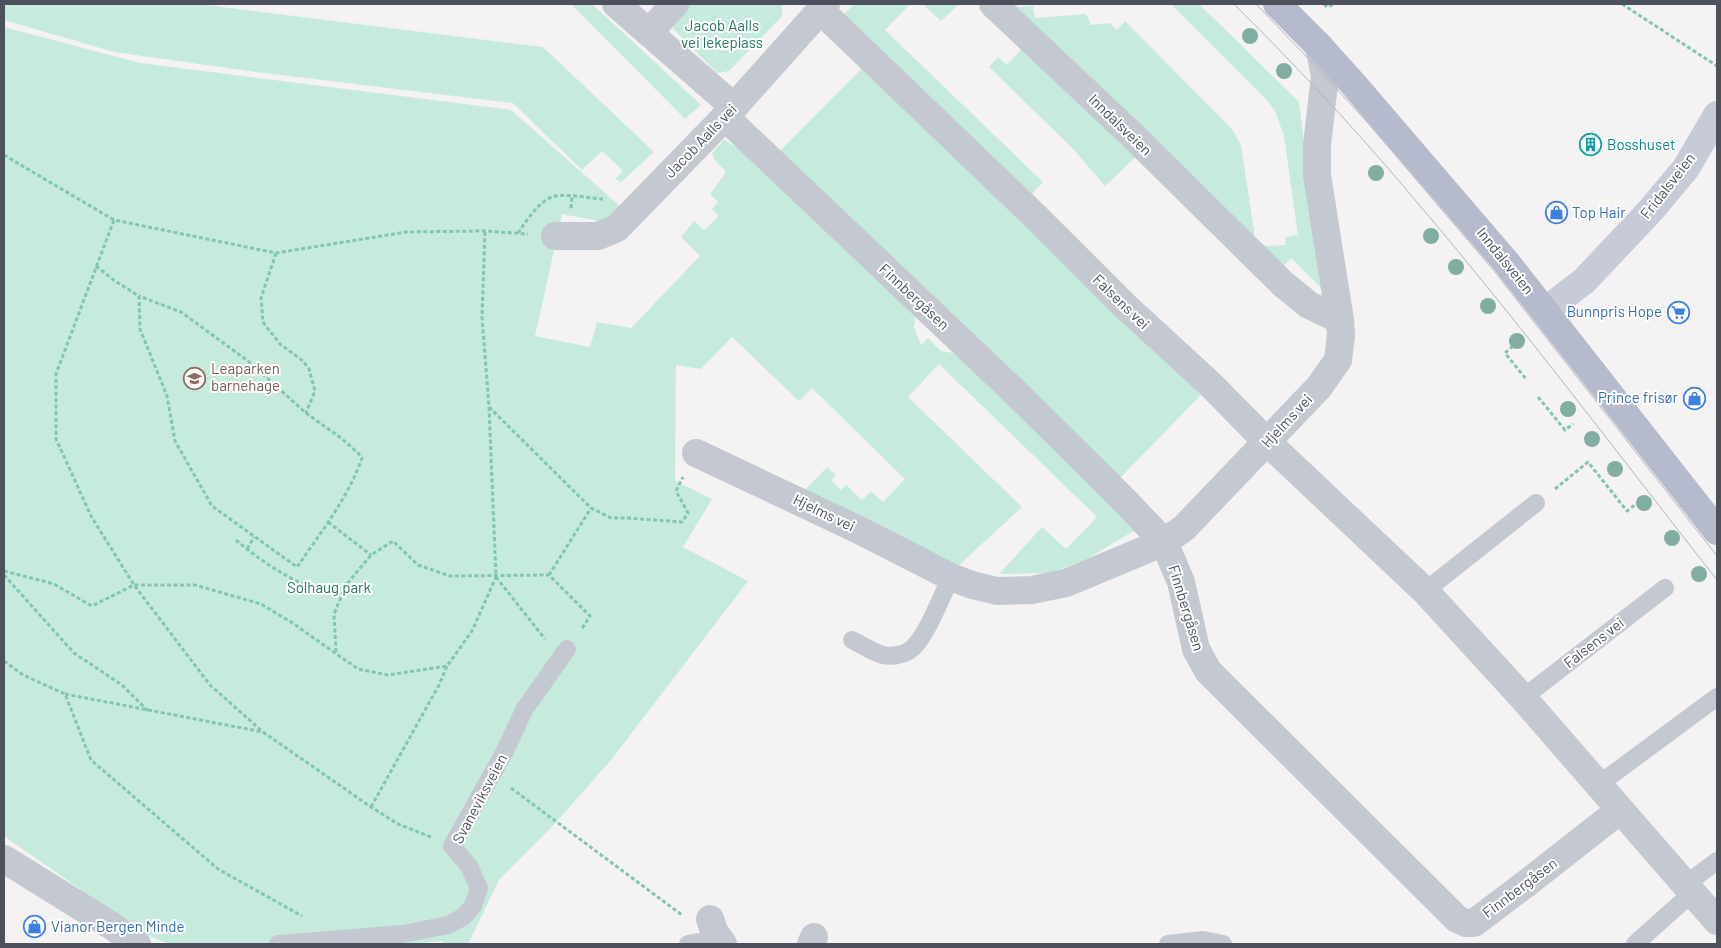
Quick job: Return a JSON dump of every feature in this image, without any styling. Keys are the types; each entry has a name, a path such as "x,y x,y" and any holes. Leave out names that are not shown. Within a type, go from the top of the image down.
{"main road":[{"name":"Inndalsveien","path":"1278,4 1319,46 1503,257 1717,531"}],"street":[{"name":"Finnbergåsen","path":"616,4 649,32 1124,500 1164,542 1181,582 1196,649 1208,671 1457,919 1466,924 1474,923 1620,810"},
{"path":"649,32 675,4"},
{"name":"Inndalsveien","path":"993,4 1132,135 1283,284 1309,305 1340,320"},
{"name":"Jacob Aalls vei","path":"555,236 598,236 616,228 729,112 813,9"},
{"name":"Falsens vei","path":"813,9 1039,220 1125,306 1211,385 1267,442 1424,591 1523,698 1717,921"},
{"name":"Hjelms vei","path":"696,452 857,529 951,577 972,585 997,591 1032,590 1066,583 1164,542 1184,528 1267,442 1319,387 1338,360 1341,335 1340,320 1317,175 1317,145 1325,76 1319,46"},
{"name":"Fridalsveien","path":"1545,311 1584,282 1651,210 1686,168 1717,114"},
{"path":"4,859 112,926 137,944"},
{"path":"706,928 714,931 723,944"}],"lane":[{"path":"1424,591 1536,503"},
{"path":"852,640 885,656 898,655 910,650 918,642 926,628 951,577"},
{"name":"Falsens vei","path":"1523,698 1665,588"},
{"name":"Svaneviksveien","path":"278,944 402,934 448,925 463,917 473,906 479,888 469,866 452,846 492,775 524,710 567,649"},
{"path":"1598,785 1717,696"},
{"path":"1635,944 1717,860"},
{"path":"688,944 712,941 706,928"},
{"path":"1168,944 1203,940 1223,944"}],"path":[{"path":"1324,4 1327,7 1334,4"},
{"path":"1622,4 1717,66"},
{"path":"4,155 114,220 276,253 406,232 485,231 555,236"},
{"path":"517,233 530,216 554,196 608,200"},
{"path":"114,220 56,374 56,438 91,516 134,585 210,686 263,732 371,807 398,824 452,846"},
{"path":"371,807 439,686 447,666 472,631 496,577 489,407 482,317 485,231"},
{"path":"276,253 261,298 263,322 280,344 303,361 309,370 316,391 306,413"},
{"path":"96,266 139,296 182,312 248,361 306,413 341,438 362,458 357,471 327,522 297,567 254,538 212,506 175,441 167,396 140,329 139,296"},
{"path":"1513,346 1505,353 1526,379"},
{"path":"1538,397 1565,430 1573,424"},
{"path":"489,407 591,508 611,518 682,522 688,513 676,491 696,452"},
{"path":"1536,503 1588,462 1627,511 1636,504"},
{"path":"549,575 591,508"},
{"path":"327,522 371,555"},
{"path":"247,549 254,538"},
{"path":"236,540 292,579 307,586"},
{"path":"336,653 334,614 346,585 371,555 393,541 418,565 450,576 549,575 590,616"},
{"path":"4,573 54,584 92,606 134,585 194,585 261,604 291,622 358,669 388,675 447,666"},
{"path":"4,573 74,652 122,685 148,711"},
{"path":"496,577 549,644 567,649"},
{"path":"4,661 23,675 65,694 263,732"},
{"path":"65,694 91,760 218,869 341,939"},
{"path":"492,775 706,928"}],"green space":[{"path":"4,4 199,4 543,47 654,152 621,182 615,179 623,171 602,151 582,170 513,103 256,72 114,52 4,20"},
{"path":"568,4 592,4 701,105 685,119 572,5"},
{"name":"Jacob Aalls vei lekeplass","path":"689,4 780,4 782,5 782,16 729,71 717,73 673,29 676,16"},
{"path":"854,4 910,4 885,30 1043,182 1031,195 843,15"},
{"path":"923,4 959,4 941,21"},
{"path":"1171,4 1199,4 1299,102 1323,290 1291,258 1278,272 1253,247 1286,245 1285,237 1298,235 1284,136 1275,111 1266,99"},
{"path":"1033,6 1035,18 1086,14 1091,25 1110,23 1117,30 1125,21 1232,129 1241,145 1255,238 1022,20 1018,7"},
{"name":"Solhaug park","path":"4,27 140,63 511,110 621,207 605,222 562,214 535,336 590,347 597,322 631,328 700,256 681,237 694,221 704,230 719,216 712,209 718,202 710,194 726,172 714,159 712,153 724,140 747,153 916,311 914,327 921,345 928,338 941,351 959,354 1135,530 1087,559 1051,573 999,574 1042,527 1066,549 1097,517 939,364 908,397 1022,507 958,566 802,493 827,467 836,475 831,480 841,490 846,485 862,500 871,491 883,502 905,479 812,388 799,401 732,337 701,369 676,365 675,481 712,499 683,547 748,581 611,760 550,829 499,880 468,944 445,944 441,941 412,944 169,944 143,933 4,836"},
{"path":"1024,47 1140,153 1105,186 1074,150 989,67 998,57 1007,65"},
{"path":"862,68 1201,395 1119,479 780,151"}],"tram line":[{"path":"1234,4 1339,113 1440,230 1481,279 1717,580"},
{"path":"1256,4 1367,122 1495,272 1717,556"}],"place":[{"name":"Bosshuset","path":"1591,145"},
{"name":"Top Hair","path":"1556,213"},
{"name":"Bunnpris Hope","path":"1678,312"},
{"name":"Leaparken barnehage","path":"195,378"},
{"name":"Prince frisør","path":"1694,398"},
{"name":"Vianor Bergen Minde","path":"35,927"}]}
